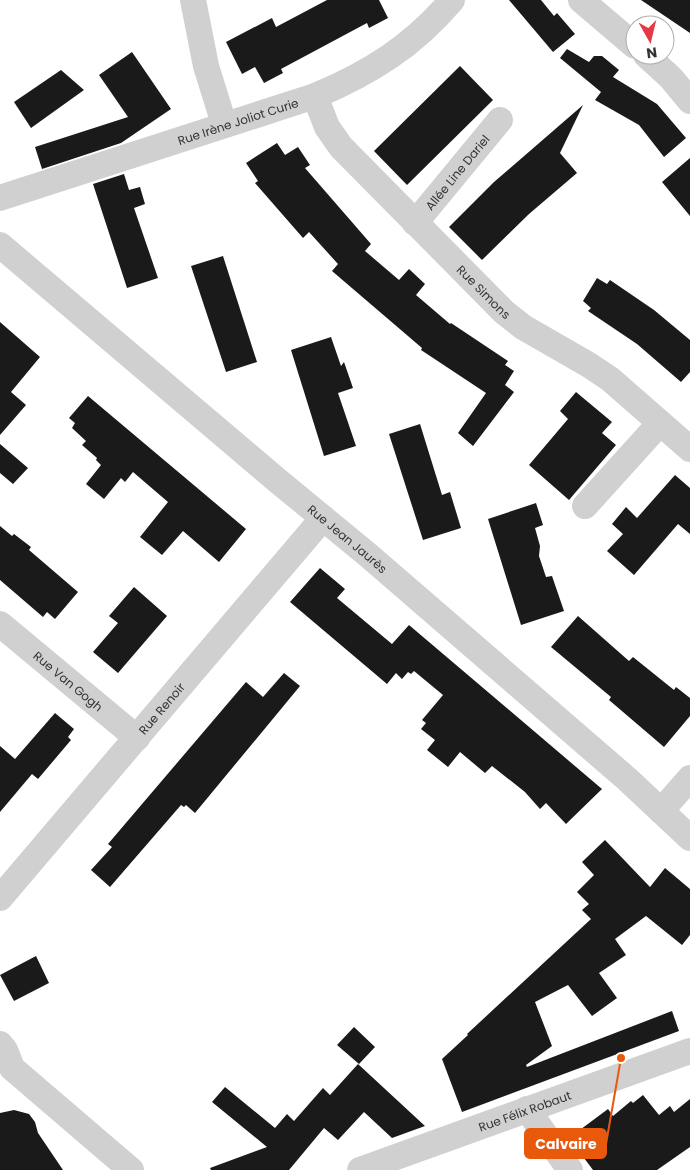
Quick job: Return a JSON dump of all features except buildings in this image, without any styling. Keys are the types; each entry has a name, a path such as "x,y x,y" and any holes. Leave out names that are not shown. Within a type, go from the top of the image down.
{"street":[{"path":"193,0 206,66 224,124"},
{"name":"Rue Irène Joliot Curie","path":"0,198 315,96 360,76 395,54 420,33 452,0"},
{"path":"582,0 625,37"},
{"path":"657,65 671,78 690,101"},
{"name":"Rue Simons","path":"315,96 327,126 340,147 512,320 600,372 690,449"},
{"name":"Allée Line Dariel","path":"415,223 500,120"},
{"name":"Rue Jean Jaurès","path":"0,245 627,778 690,838"},
{"path":"585,506 660,423"},
{"name":"Rue Renoir","path":"0,898 323,518"},
{"name":"Rue Van Gogh","path":"0,624 136,738"},
{"path":"661,810 690,778"},
{"path":"0,1044 5,1050 6,1072 131,1170"},
{"name":"Rue Félix Robaut","path":"360,1170 690,1051"},
{"path":"527,1109 570,1170"}],"place":[{"name":"Calvaire","path":"621,1058"}]}
